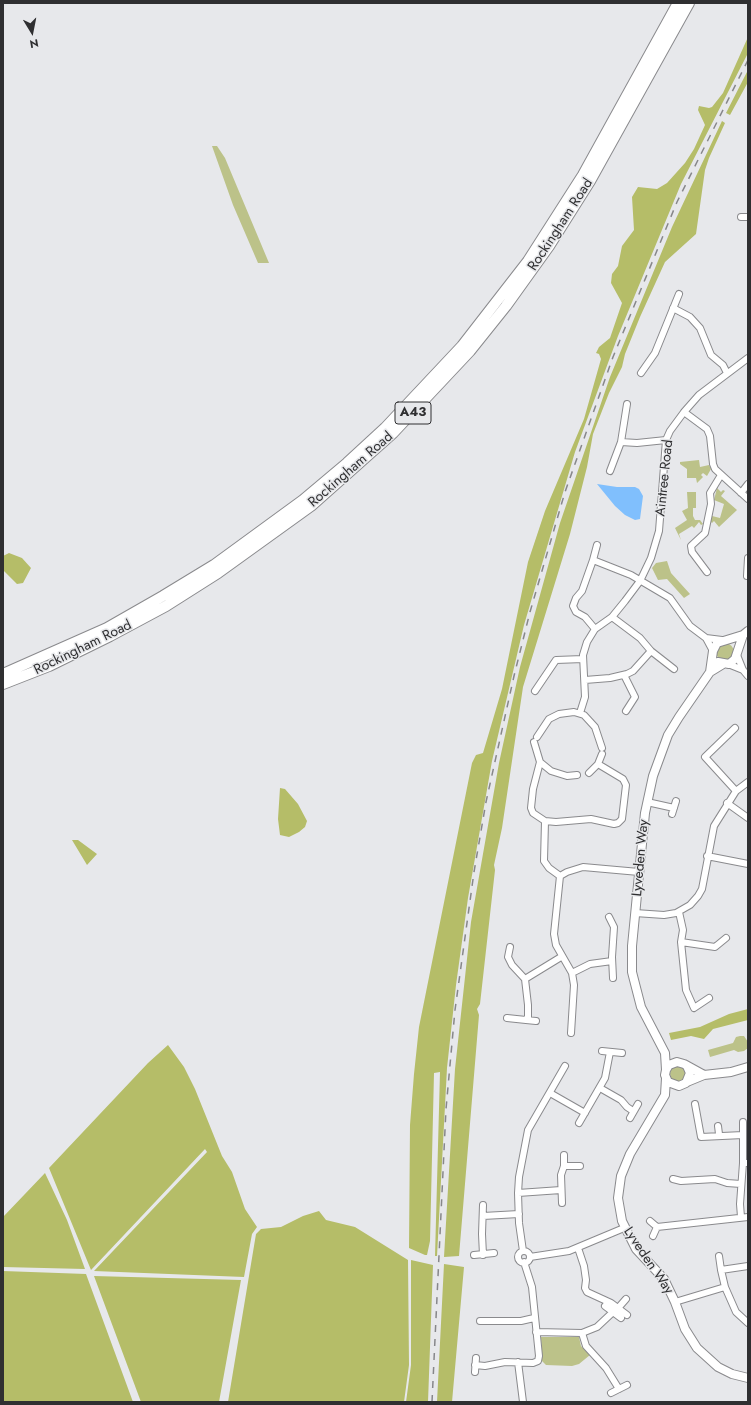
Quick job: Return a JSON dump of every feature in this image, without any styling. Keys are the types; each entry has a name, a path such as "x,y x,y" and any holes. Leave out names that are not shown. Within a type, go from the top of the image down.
{"highway":[{"name":"Rockingham Road","path":"3,674 107,628 214,565 304,500 385,428 462,346 528,261 583,175 678,3"},
{"name":"Rockingham Road","path":"3,684 49,666 110,636 166,606 218,573 278,532 316,502 355,469 403,423 448,376 490,326 549,246 590,181 689,3"}],"street":[{"path":"641,373 655,353 679,294"},
{"path":"673,308 690,317 700,328 711,355 724,365 727,373"},
{"name":"Aintree Road","path":"612,617 640,581 651,558 659,531 666,440 674,425 699,395 748,358"},
{"path":"610,472 621,442 627,404"},
{"path":"684,412 707,429 712,443 713,464 721,475 748,499"},
{"path":"621,442 637,443 666,440"},
{"path":"707,572 692,552 691,546 705,533 711,504 710,493 721,475"},
{"path":"741,493 748,484"},
{"path":"593,626 576,612 573,606 576,598 582,591 597,545"},
{"path":"743,581 748,576 748,558"},
{"path":"593,560 640,581 670,598 677,606 686,622 706,638 718,661 743,670"},
{"path":"580,713 585,697 585,680 582,659 584,649 593,626 612,617 640,638 651,651 674,669"},
{"name":"Lyveden Way","path":"665,1095 665,1053 641,1007 635,987 631,959 646,802 652,776 668,736 679,717 710,672 713,653 717,643 745,633"},
{"name":"Lyveden Way","path":"710,672 725,664 733,662 745,633"},
{"path":"706,638 725,640 735,644 743,670 748,676"},
{"path":"585,680 624,675 633,671 651,651"},
{"path":"535,691 556,660 582,659"},
{"path":"624,675 635,697 626,710"},
{"path":"589,773 598,764 602,751 595,727 580,713 565,712 555,716 543,726 536,740 540,762 533,789 531,808 533,813 545,821 567,822 591,819 614,824 618,823 622,819 626,784 623,779 598,764"},
{"path":"735,728 705,756 736,791"},
{"path":"540,762 551,771 560,775 577,775"},
{"path":"635,913 664,915 679,912 690,905 702,888 714,826 727,803 736,791 748,782"},
{"path":"646,802 673,811 676,801"},
{"path":"727,803 748,818"},
{"path":"545,821 544,861 549,868 560,876"},
{"path":"707,856 748,864"},
{"path":"560,876 583,867 639,872"},
{"path":"560,876 554,934 556,945 561,957 572,973 574,985 571,1033"},
{"path":"679,912 683,930 681,942 686,990 694,1008 709,998"},
{"path":"609,917 614,927 612,962 613,978"},
{"path":"681,942 715,947 726,938"},
{"path":"510,947 508,957 512,965 525,979 528,1005 528,1017 526,1020"},
{"path":"525,979 561,957"},
{"path":"572,973 590,964 612,962"},
{"path":"507,1018 536,1021"},
{"path":"602,1051 622,1053"},
{"path":"579,1123 600,1088 607,1071 610,1052"},
{"name":"Lyveden Way","path":"665,1053 679,1062"},
{"path":"704,1075 679,1062 670,1065 666,1074 671,1085 678,1086 704,1075 731,1072 748,1067"},
{"path":"523,1251 518,1193 519,1177 528,1130 565,1066"},
{"path":"687,1066 690,1073 687,1082"},
{"name":"Lyveden Way","path":"678,1086 665,1095 630,1154 621,1176 618,1205 624,1228 636,1249 664,1279 675,1302 685,1329 702,1354 723,1370 748,1378"},
{"path":"600,1088 621,1100 633,1111"},
{"path":"550,1093 584,1113"},
{"path":"630,1118 638,1104"},
{"path":"695,1104 701,1137 719,1134 743,1135"},
{"path":"657,1228 745,1217 740,1204 741,1184 746,1163 743,1122"},
{"path":"718,1126 719,1134"},
{"path":"562,1203 561,1190 564,1155"},
{"path":"564,1166 580,1166"},
{"path":"673,1179 681,1181 715,1179 727,1183 741,1184"},
{"path":"518,1193 561,1190"},
{"path":"483,1254 484,1205"},
{"path":"483,1216 519,1214"},
{"path":"650,1221 657,1228"},
{"path":"524,1262 530,1257 578,1248 624,1228"},
{"path":"653,1236 657,1228"},
{"path":"578,1248 584,1266 585,1288 587,1292 619,1308 624,1316 613,1312 605,1306"},
{"path":"523,1251 528,1252 530,1257"},
{"path":"476,1365 486,1366 518,1362 533,1363 538,1361 532,1288 524,1262 521,1262 518,1257 520,1252 523,1251"},
{"path":"474,1256 494,1253"},
{"path":"719,1256 725,1287 736,1312 748,1324"},
{"path":"721,1270 748,1266"},
{"path":"675,1302 725,1287"},
{"path":"619,1308 626,1299"},
{"path":"536,1332 582,1333 597,1327 613,1312"},
{"path":"480,1321 521,1322 534,1318"},
{"path":"582,1333 586,1346 606,1368 619,1389"},
{"path":"475,1372 476,1358"},
{"path":"518,1362 523,1402"},
{"path":"611,1393 628,1385"}],"green space":[{"path":"748,37 748,53 681,184 618,336 575,452 524,625 492,761 468,898 456,985 447,1068 437,1256 435,1256 440,1072 434,1073 430,1241 427,1255 425,1255 409,1248 410,1125 414,1074 419,1027 472,763 476,755 483,753 502,689 528,562 545,511 584,419 601,359 599,354 596,353 599,347 610,338 622,303 611,283 612,274 618,266 622,246 634,230 632,197 638,187 657,189 667,183 685,163 694,149 705,125 698,110 699,106 709,108 712,107 723,93"},
{"path":"748,70 748,82 730,115 726,113"},
{"path":"722,121 725,123 705,170 696,234 665,262 640,317 625,354 622,367 609,393 593,434 587,467 570,534 523,687 502,828 494,865 495,870 480,1004 477,1009 479,1015 459,1256 444,1257 455,1069 471,922 499,763 520,667 560,523 610,377 672,227"},
{"path":"212,146 217,146 225,158 269,263 258,263 233,205"},
{"path":"699,460 700,467 709,465 711,469 707,476 703,473 701,475 703,477 697,483 696,478 687,478 687,469 680,464 680,462"},
{"path":"717,488 721,492 723,490 725,491 721,496 737,510 719,527 714,521 712,523 710,521 712,516 720,518 724,504 714,500"},
{"path":"687,492 696,492 696,508 693,508 693,516 695,520 700,520 703,524 701,525 699,522 694,528 692,526 679,534 681,540 675,528 687,520 682,511 688,508"},
{"path":"9,553 22,558 31,568 23,583 17,584 3,570 3,556"},
{"path":"667,561 671,573 690,594 684,598 667,579 658,580 652,568 656,563"},
{"path":"725,643 731,646 734,652 731,658 725,661 719,658 716,652 719,646"},
{"path":"280,788 285,789 298,804 307,821 305,827 289,837 280,835 278,819"},
{"path":"72,840 78,840 97,854 87,865"},
{"path":"748,1009 748,1020 713,1029 704,1039 691,1036 671,1040 669,1033 700,1027 729,1014"},
{"path":"744,1036 748,1042 748,1048 744,1051 738,1052 734,1050 710,1057 708,1050 733,1043 736,1037"},
{"path":"168,1045 184,1067 195,1089 222,1156 232,1172 245,1209 257,1227 252,1234 244,1277 94,1271 207,1152 205,1149 91,1270 49,1168 148,1063"},
{"path":"675,1066 681,1066 686,1071 684,1080 681,1082 675,1082 670,1077 670,1071"},
{"path":"45,1173 67,1220 85,1269 3,1267 3,1217"},
{"path":"319,1211 326,1220 355,1227 408,1260 409,1365 404,1402 228,1402 256,1234 261,1229 281,1227 303,1216"},
{"path":"411,1260 433,1265 428,1402 406,1402 411,1365"},
{"path":"444,1264 464,1267 452,1402 437,1402"},
{"path":"3,1271 86,1274 133,1402 3,1402"},
{"path":"94,1276 241,1280 219,1402 141,1402"},
{"path":"541,1337 579,1337 581,1346 590,1355 579,1364 572,1366 546,1365 542,1361"}],"water":[{"path":"597,484 617,487 635,487 639,489 643,496 640,519 635,520 625,515 615,506"}],"railway":[{"path":"432,1402 446,1109 455,1010 474,872 486,802 514,676 530,612 565,492 613,357 677,202 748,60"}]}
